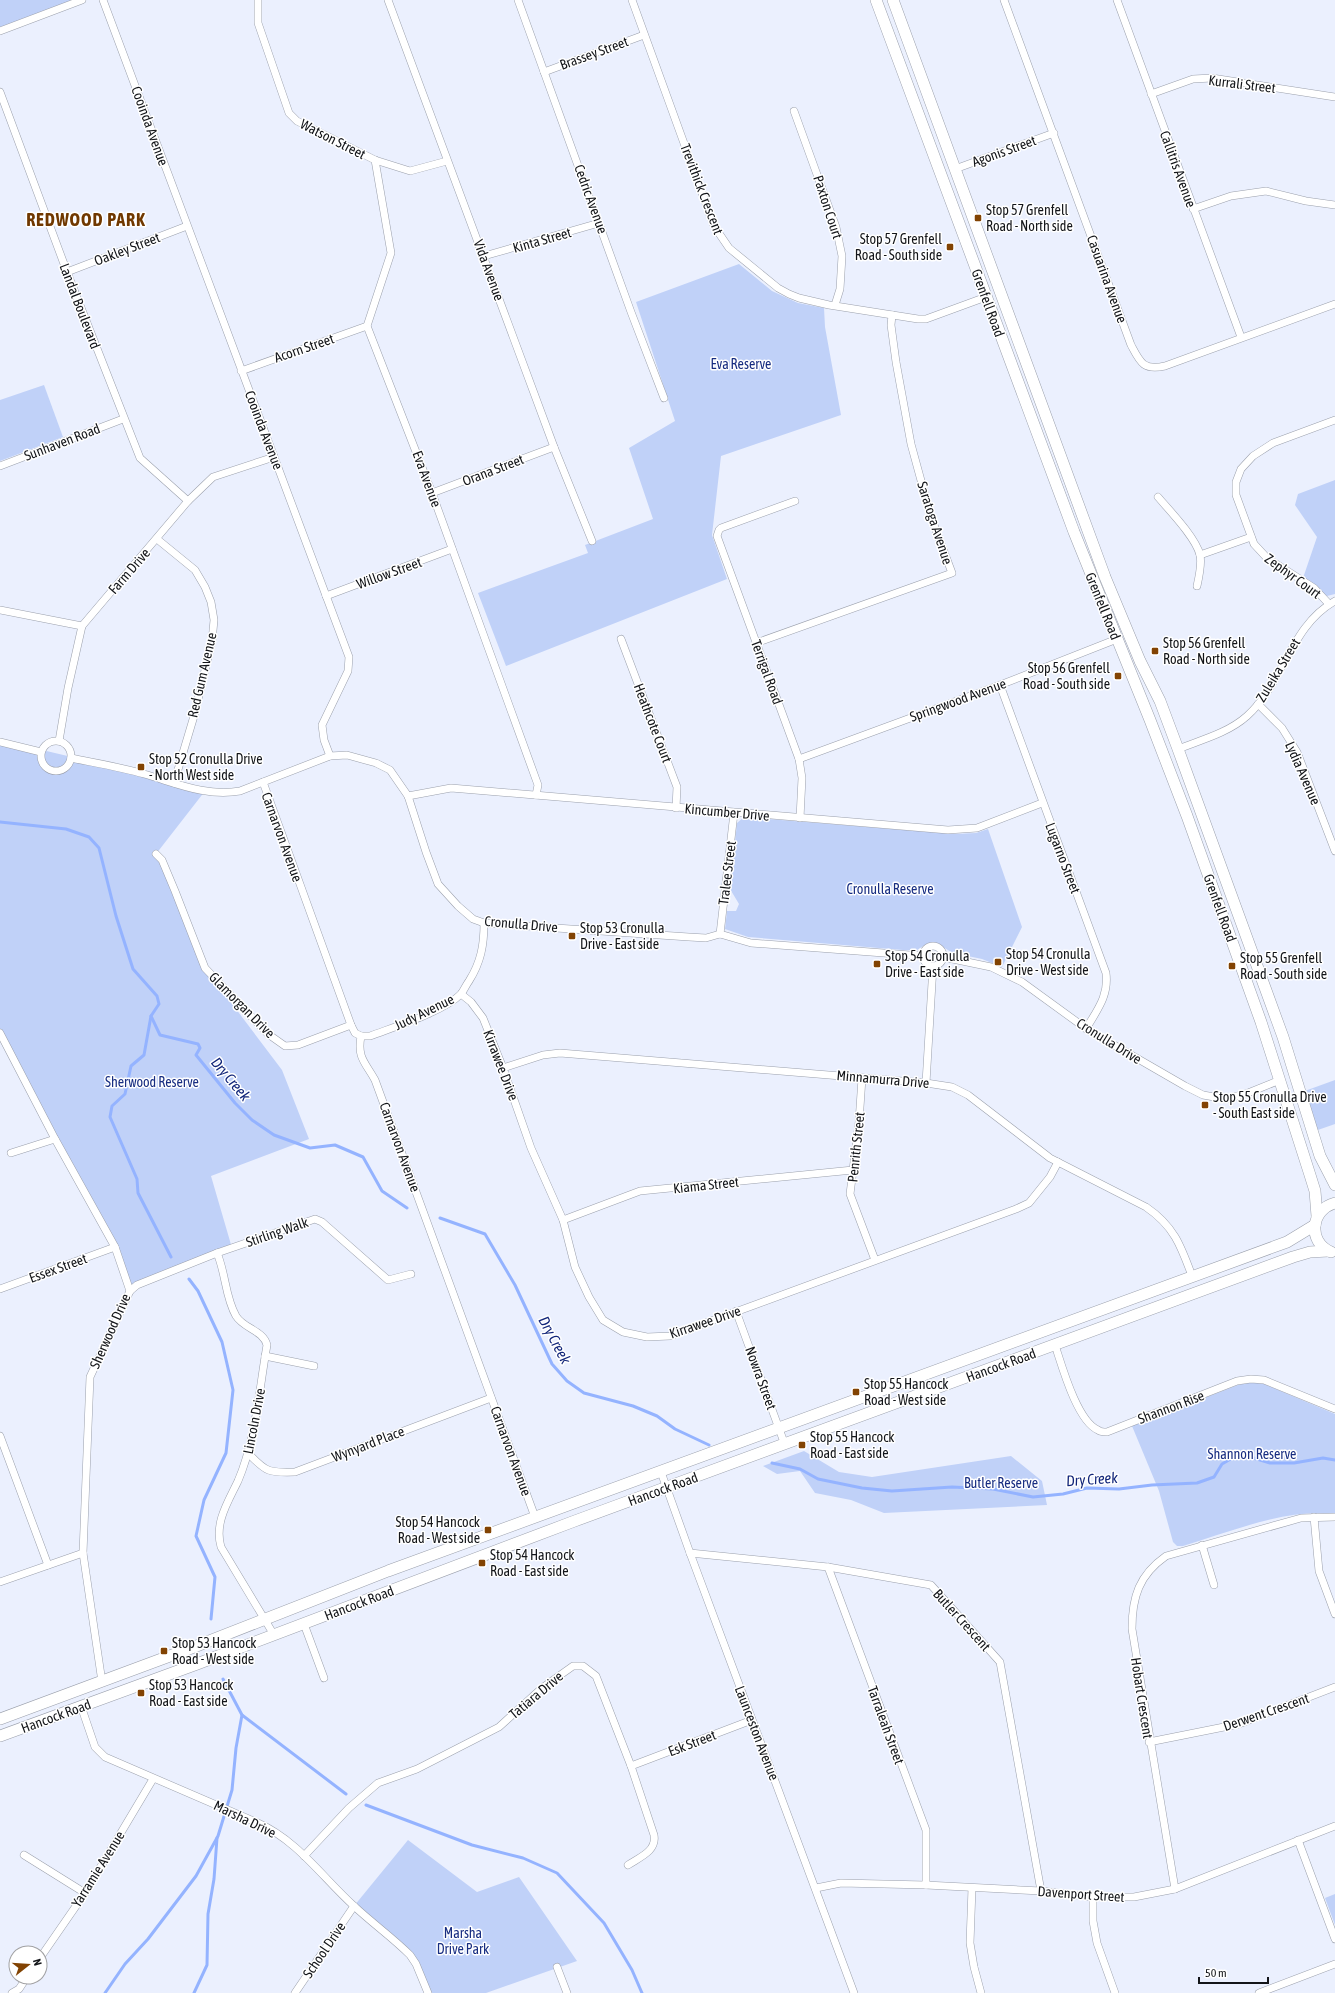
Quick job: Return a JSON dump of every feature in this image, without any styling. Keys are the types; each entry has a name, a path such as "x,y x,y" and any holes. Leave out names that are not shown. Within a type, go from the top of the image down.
{"main road":[{"name":"Grenfell Road","path":"876,0 1074,532 1163,754 1262,1022 1315,1191 1317,1240 1333,1253"},
{"name":"Grenfell Road","path":"893,0 1105,577 1140,661 1160,701 1178,749 1268,993 1320,1156 1335,1185"},
{"path":"940,174 955,169"},
{"path":"986,296 1000,291"},
{"path":"1163,754 1178,749"},
{"path":"1280,1080 1294,1074"},
{"name":"Hancock Road","path":"0,1719 102,1682 388,1571 1287,1242 1316,1220 1322,1209 1335,1203"},
{"name":"Hancock Road","path":"0,1736 304,1624 541,1534 1293,1257 1310,1252 1333,1253"},
{"path":"535,1517 541,1534"}],"street":[{"path":"0,31 82,0"},
{"name":"Cooinda Avenue","path":"103,0 349,657 348,671 322,725 324,740 330,756"},
{"name":"Watson Street","path":"258,0 258,23 289,113 297,121 375,160 410,171 447,161"},
{"name":"Vida Avenue","path":"388,0 554,447 592,540"},
{"name":"Cedric Avenue","path":"518,0 631,312 664,398"},
{"name":"Trevithick Crescent","path":"632,0 714,226 723,242 748,265 789,294 799,298 892,315 926,319 986,296"},
{"name":"Casuarina Avenue","path":"1004,0 1131,345 1143,365 1153,369 1165,366 1335,304"},
{"name":"Callitris Avenue","path":"1117,0 1150,94 1241,338"},
{"name":"Brassey Street","path":"544,72 644,35"},
{"name":"Kurrali Street","path":"1150,94 1193,79 1212,78 1335,97"},
{"name":"Landal Boulevard","path":"0,92 67,272 140,458 188,501"},
{"name":"Paxton Court","path":"794,111 836,227 842,256 840,289 835,305"},
{"name":"Agonis Street","path":"955,169 1054,133"},
{"path":"367,326 391,253 375,160"},
{"path":"1193,209 1230,196 1266,191 1306,201 1335,205"},
{"name":"Kinta Street","path":"484,256 599,223"},
{"name":"Oakley Street","path":"67,272 187,226"},
{"name":"Saratoga Avenue","path":"756,643 952,573 931,517 911,444 896,362 891,324 892,315"},
{"name":"Acorn Street","path":"241,371 367,326"},
{"name":"Eva Avenue","path":"367,326 432,493 518,727 538,785 536,795"},
{"name":"Sunhaven Road","path":"0,466 124,419"},
{"name":"Zephyr Court","path":"1332,602 1314,588 1267,558 1254,544 1236,494 1236,482 1241,469 1252,456 1273,443 1335,420"},
{"name":"Orana Street","path":"432,493 554,447"},
{"name":"Farm Drive","path":"59,741 68,688 82,626 188,501 213,477 274,457"},
{"path":"1158,497 1188,533 1200,555 1197,586"},
{"name":"Terrigal Road","path":"795,501 719,530 717,536 799,759 802,778 800,818"},
{"path":"1200,555 1251,537"},
{"name":"Red Gum Avenue","path":"157,539 195,570 205,587 214,620 212,641 194,716 174,783"},
{"name":"Willow Street","path":"326,596 452,549"},
{"name":"Zuleika Street","path":"1178,749 1236,725 1258,704 1309,621 1332,602"},
{"path":"0,610 82,626"},
{"name":"Heathcote Court","path":"621,639 677,787 676,808"},
{"name":"Springwood Avenue","path":"799,759 1000,685 1117,639"},
{"name":"Lugarno Street","path":"1000,685 1042,803 1106,973 1106,987 1103,1001 1086,1029"},
{"name":"Lydia Avenue","path":"1258,704 1282,728 1297,752 1335,851"},
{"path":"59,741 67,745 71,758 66,768 62,771 50,771 42,763 41,752 46,744 59,741"},
{"path":"0,742 41,752"},
{"name":"Cronulla Drive","path":"330,756 347,755 376,762 390,770 408,796 438,884 458,906 473,919 484,923 706,938 720,934 751,942 923,956"},
{"path":"71,758 144,774 205,791 228,793 240,791 330,756"},
{"name":"Carnarvon Avenue","path":"263,782 351,1025 355,1033 361,1036 359,1047 362,1061 375,1080 535,1517"},
{"name":"Kincumber Drive","path":"408,796 451,788 948,830 977,828 1042,803"},
{"name":"Tralee Street","path":"720,934 734,813"},
{"name":"Glamorgan Drive","path":"156,854 162,860 205,968 268,1034 285,1046 298,1045 351,1025"},
{"name":"Judy Avenue","path":"361,1036 370,1036 421,1016 461,994 476,970 483,949 484,923"},
{"path":"934,946 942,952 943,957 942,962 933,966 928,964 923,956 929,947 934,946"},
{"name":"Cronulla Drive","path":"943,957 978,963 1007,974 1040,993 1086,1029 1185,1086 1215,1098 1237,1097 1280,1080"},
{"path":"926,1083 933,966"},
{"name":"Kirrawee Drive","path":"461,994 471,1002 483,1018 532,1148 563,1220 575,1267 589,1297 603,1320 623,1332 648,1337 670,1336 1029,1203 1050,1177 1058,1162"},
{"name":"Sherwood Drive","path":"0,1033 55,1139 115,1247 130,1291 90,1377 82,1553 102,1682"},
{"name":"Minnamurra Drive","path":"503,1068 543,1055 560,1053 926,1083 952,1087 968,1096 1037,1149 1058,1162 1146,1207 1159,1216 1175,1236 1192,1276"},
{"name":"Penrith Street","path":"862,1078 850,1194 875,1260"},
{"path":"11,1153 55,1139"},
{"name":"Kiama Street","path":"563,1220 640,1191 853,1170"},
{"name":"Stirling Walk","path":"130,1291 137,1285 217,1253 315,1219 322,1222 388,1280 411,1274"},
{"name":"Essex Street","path":"0,1289 115,1247"},
{"name":"Lincoln Drive","path":"217,1253 224,1269 228,1298 237,1318 266,1338 267,1345 249,1454 220,1518 218,1539 221,1547 274,1635"},
{"name":"Nowra Street","path":"736,1311 785,1445"},
{"name":"Shannon Rise","path":"1054,1345 1072,1394 1082,1416 1097,1430 1107,1432 1237,1381 1251,1379 1264,1380 1335,1409"},
{"path":"265,1356 314,1366"},
{"name":"Wynyard Place","path":"249,1454 263,1469 280,1473 295,1472 491,1398"},
{"path":"0,1436 48,1565"},
{"name":"Launceston Avenue","path":"661,1472 854,1993"},
{"path":"1314,1517 1319,1571 1335,1614"},
{"name":"Hobart Crescent","path":"1175,1889 1149,1742 1132,1629 1132,1610 1140,1583 1154,1564 1166,1556 1302,1518 1335,1517"},
{"path":"1202,1545 1214,1585"},
{"path":"0,1582 82,1553"},
{"name":"Butler Crescent","path":"690,1553 828,1568 931,1585 1000,1662 1041,1891"},
{"name":"Tarraleah Street","path":"828,1568 926,1830 926,1885"},
{"path":"304,1624 324,1678"},
{"name":"Tatiara Drive","path":"304,1856 349,1808 378,1783 417,1769 499,1727 542,1688 573,1666 583,1666 596,1676 631,1766 655,1842 652,1849 628,1865"},
{"name":"Derwent Crescent","path":"1149,1742 1238,1724 1335,1687"},
{"name":"Marsha Drive","path":"81,1706 90,1735 99,1752 109,1760 271,1828 304,1856 354,1906 410,1955 416,1964 428,1993"},
{"name":"Esk Street","path":"631,1766 752,1720"},
{"name":"Yarramie Avenue","path":"48,1946 85,1893 153,1778"},
{"name":"Davenport Street","path":"816,1888 841,1883 926,1885 1041,1891 1093,1897 1134,1897 1175,1889 1335,1826"},
{"path":"1298,1840 1335,1939"},
{"path":"24,1855 85,1893"},
{"path":"972,1888 970,1943 974,1967 981,1993"},
{"path":"1093,1897 1093,1921 1098,1943 1115,1993"},
{"name":"School Drive","path":"294,1993 354,1906"},
{"path":"1259,1993 1335,1964"},
{"path":"557,1967 567,1993"},
{"path":"12,1993 19,1989 22,1985"}],"green space":[{"path":"0,0 82,0 0,31"},
{"name":"Eva Reserve","path":"739,264 772,291 798,303 824,308 825,327 841,415 721,456 712,535 727,579 506,666 478,593 588,553 585,545 653,519 629,448 675,421 636,302"},
{"path":"44,385 63,437 0,461 0,400"},
{"path":"1335,480 1335,594 1327,596 1303,578 1317,537 1295,505 1298,494"},
{"name":"Sherwood Reserve","path":"0,740 131,771 205,791 156,854 205,968 282,1070 309,1139 211,1176 232,1248 130,1291 115,1247 0,1033"},
{"name":"Cronulla Reserve","path":"744,817 955,834 976,833 988,829 1022,927 1002,967 982,959 953,953 936,943 928,943 917,950 903,950 748,937 725,929 727,911 736,911 739,904 730,889 737,823"},
{"path":"1335,1080 1335,1124 1315,1131 1302,1092"},
{"name":"Shannon Reserve","path":"1251,1382 1264,1384 1335,1414 1335,1514 1297,1514 1258,1522 1183,1546 1177,1546 1173,1542 1159,1491 1132,1426 1238,1385"},
{"name":"Butler Reserve","path":"804,1451 839,1472 872,1477 1011,1456 1042,1481 1047,1505 884,1513 851,1500 815,1493 800,1471 777,1474 763,1466"},
{"name":"Marsha Drive Park","path":"408,1840 477,1892 519,1877 577,1961 486,1993 428,1993 416,1964 354,1906"},
{"path":"1335,1894 1335,1925 1325,1898"}],"waterway":[{"name":"Dry Creek","path":"0,822 66,829 89,837 99,848 116,916 133,969 157,996 159,1004 151,1016 160,1035 198,1044 200,1048 196,1055 235,1103 252,1120 274,1135 310,1148 335,1145 363,1157 382,1191 407,1208"},
{"path":"151,1016 144,1055 131,1066 125,1094 112,1106 110,1117 137,1179 138,1193 171,1257"},
{"name":"Dry Creek","path":"440,1218 485,1234 515,1285 552,1364 567,1381 584,1393 633,1406 657,1416 675,1429 709,1445"},
{"path":"189,1279 198,1291 222,1342 233,1390 226,1453 204,1500 196,1536 215,1577 211,1619"},
{"name":"Dry Creek","path":"772,1463 800,1469 818,1479 862,1488 892,1491 952,1487 993,1489 1033,1497 1063,1494 1087,1488 1119,1489 1152,1485 1197,1483 1214,1477 1222,1464 1234,1457 1247,1456 1270,1463 1294,1463 1323,1458 1335,1460"},
{"path":"223,1679 242,1715 346,1794"},
{"path":"105,1993 125,1964 148,1939 196,1876 218,1836 232,1790 236,1748 242,1715"},
{"path":"366,1805 472,1845 523,1858 557,1873 604,1923 632,1970 642,1993"},
{"path":"194,1993 207,1965 208,1914 214,1879 217,1838"}],"place":[{"name":"Stop 57 Grenfell Road - North side","path":"978,218"},
{"name":"Stop 57 Grenfell Road - South side","path":"950,247"},
{"name":"Stop 56 Grenfell Road - North side","path":"1155,651"},
{"name":"Stop 56 Grenfell Road - South side","path":"1118,676"},
{"name":"Stop 52 Cronulla Drive - North West side","path":"141,767"},
{"name":"Stop 53 Cronulla Drive - East side","path":"572,936"},
{"name":"Stop 54 Cronulla Drive - West side","path":"998,962"},
{"name":"Stop 54 Cronulla Drive - East side","path":"877,964"},
{"name":"Stop 55 Grenfell Road - South side","path":"1232,966"},
{"name":"Stop 55 Cronulla Drive - South East side","path":"1205,1105"},
{"name":"Stop 55 Hancock Road - West side","path":"856,1392"},
{"name":"Stop 55 Hancock Road - East side","path":"802,1445"},
{"name":"Stop 54 Hancock Road - West side","path":"488,1530"},
{"name":"Stop 54 Hancock Road - East side","path":"482,1563"},
{"name":"Stop 53 Hancock Road - West side","path":"164,1651"},
{"name":"Stop 53 Hancock Road - East side","path":"141,1693"}],"district":[{"name":"REDWOOD PARK","path":"86,219"}]}
